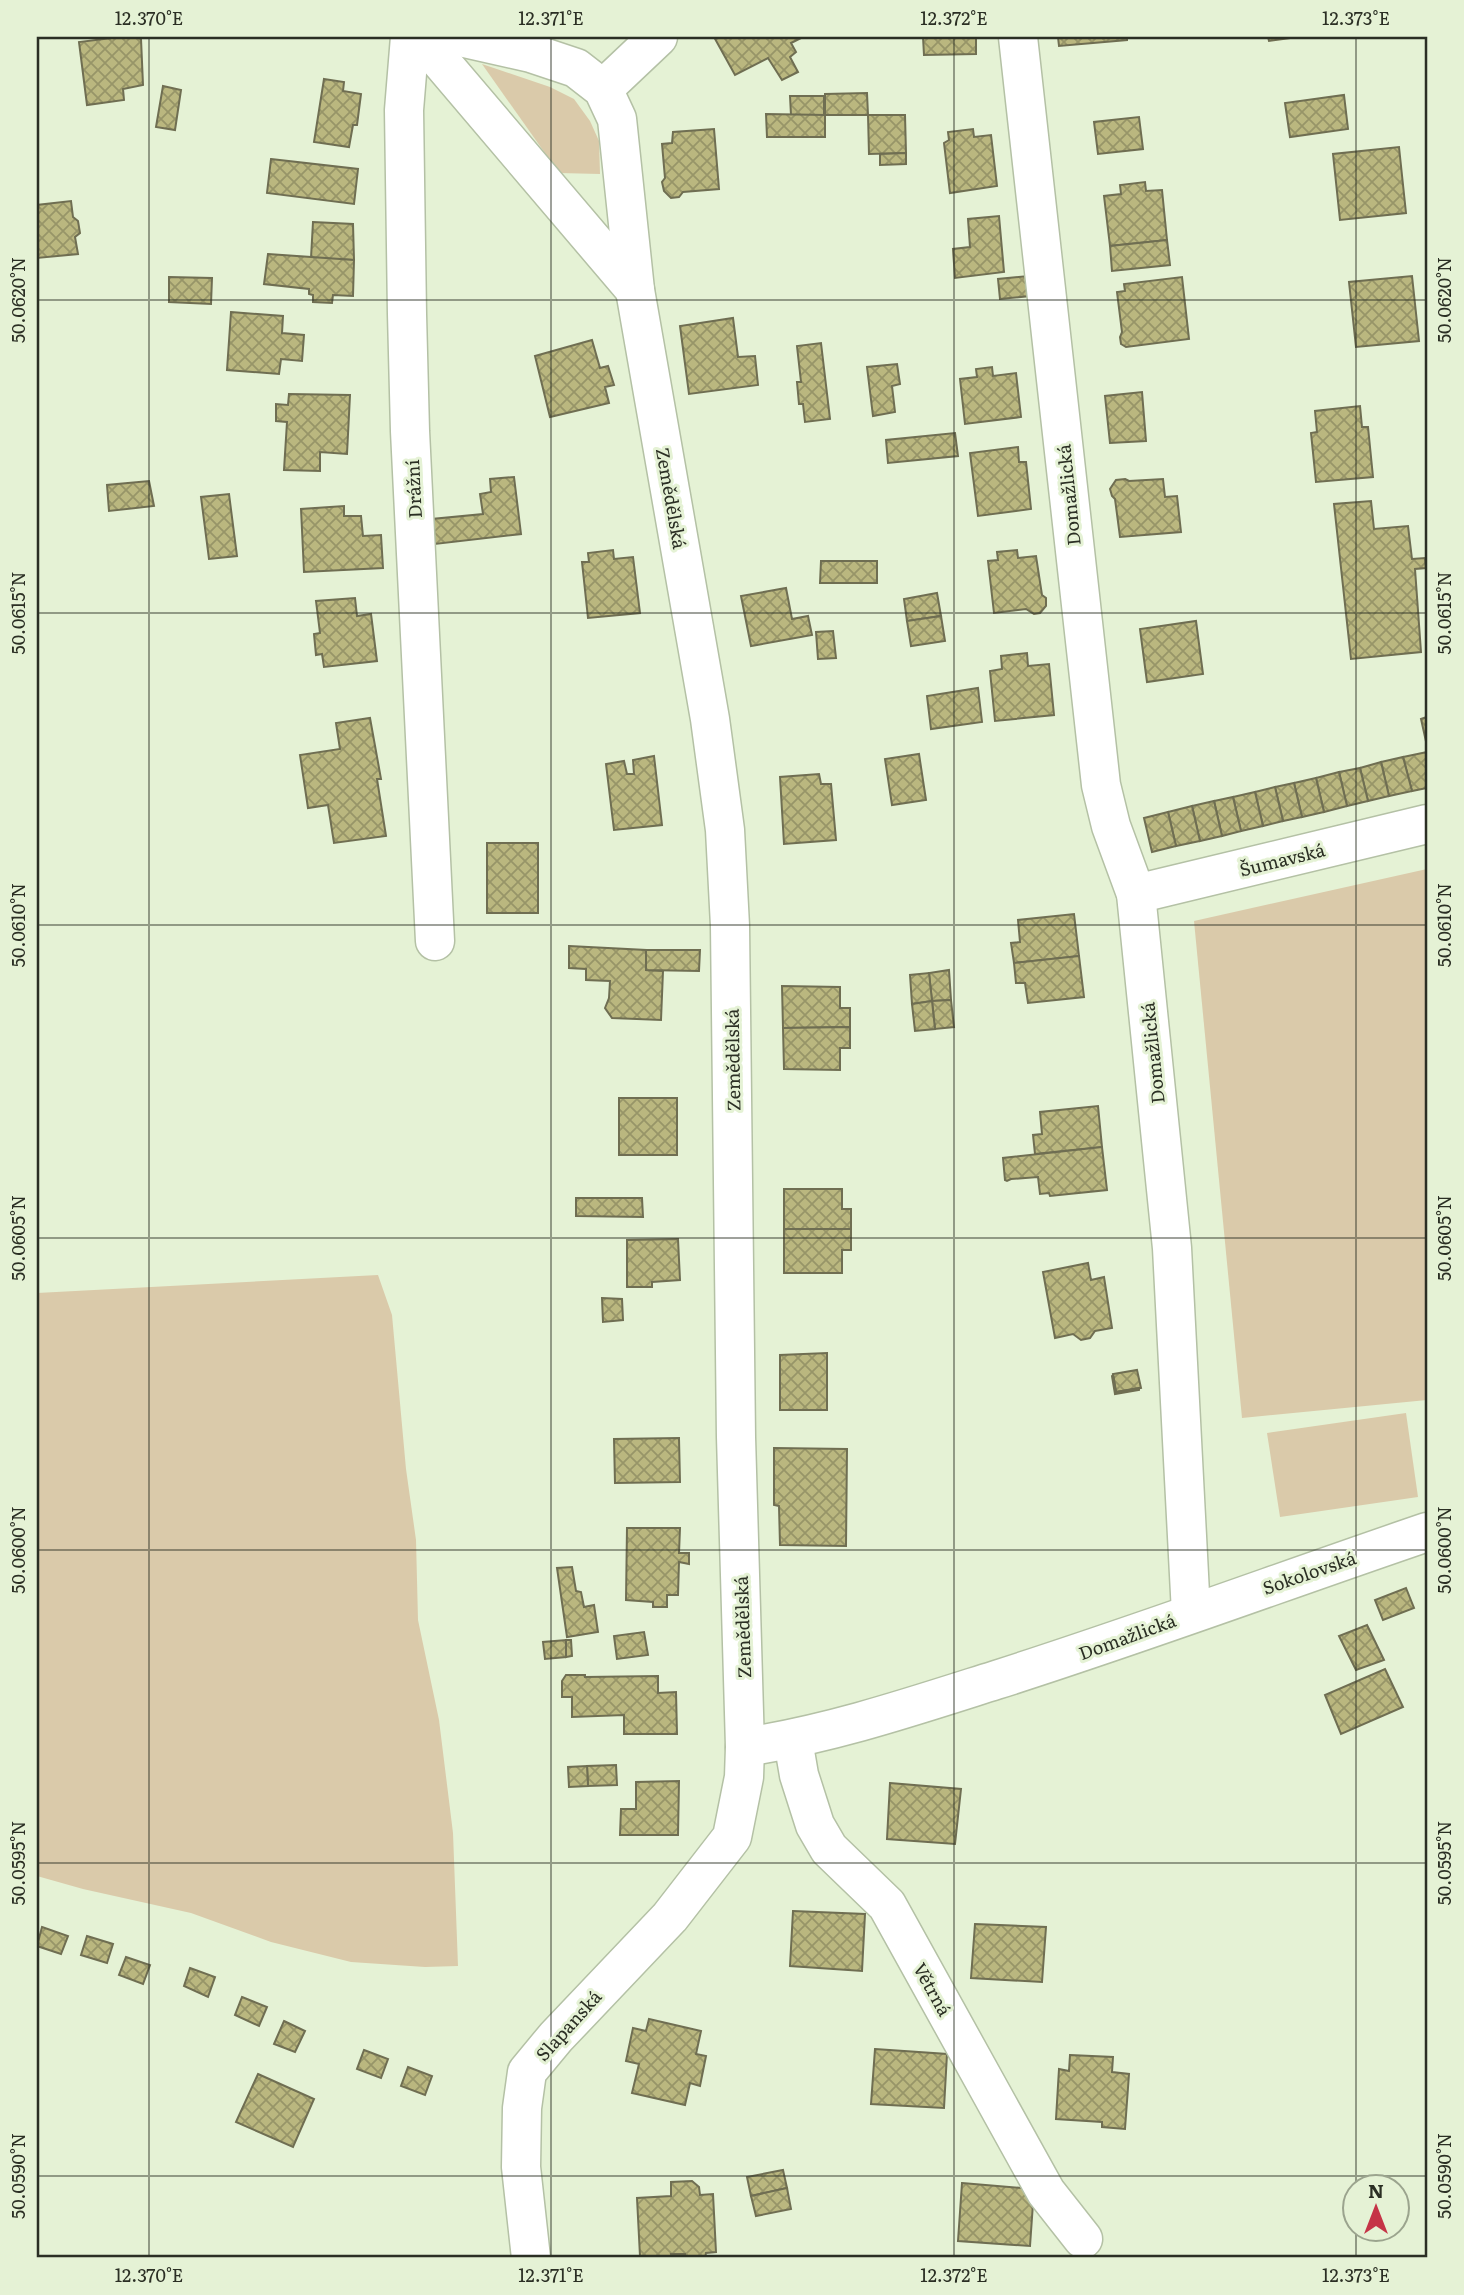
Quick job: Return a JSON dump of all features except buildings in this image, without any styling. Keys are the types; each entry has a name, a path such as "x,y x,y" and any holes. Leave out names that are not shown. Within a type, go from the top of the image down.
{"street":[{"name":"Drážní","path":"410,37 404,110 410,430 435,941"},
{"path":"420,37 635,290"},
{"name":"Zemědělská","path":"460,37 531,53 576,68 603,89 617,119 635,290 710,719 725,830 730,926 736,1437 745,1747 744,1777 732,1837"},
{"path":"603,89 658,37"},
{"name":"Domažlická","path":"745,1747 793,1740 941,1697 1124,1639 1191,1613 1172,1248 1136,894 1111,826 1101,785 1018,37"},
{"name":"Šumavská","path":"1136,894 1427,824"},
{"name":"Sokolovská","path":"1191,1613 1427,1532"},
{"name":"Větrná","path":"793,1740 799,1775 815,1825 829,1849 887,1905 1046,2193 1083,2239"},
{"name":"Slapanská","path":"531,2258 521,2168 522,2108 527,2072 556,2037 670,1917 732,1837"}],"shaded area":[{"path":"482,64 550,87 574,99 590,121 599,141 600,174 559,173"},
{"path":"1427,869 1427,1400 1242,1418 1194,921"},
{"path":"378,1275 392,1315 406,1469 416,1540 418,1620 439,1720 453,1833 458,1966 425,1967 351,1962 271,1942 191,1913 37,1876 37,1293"},
{"path":"1406,1413 1418,1497 1280,1517 1267,1433"}]}
